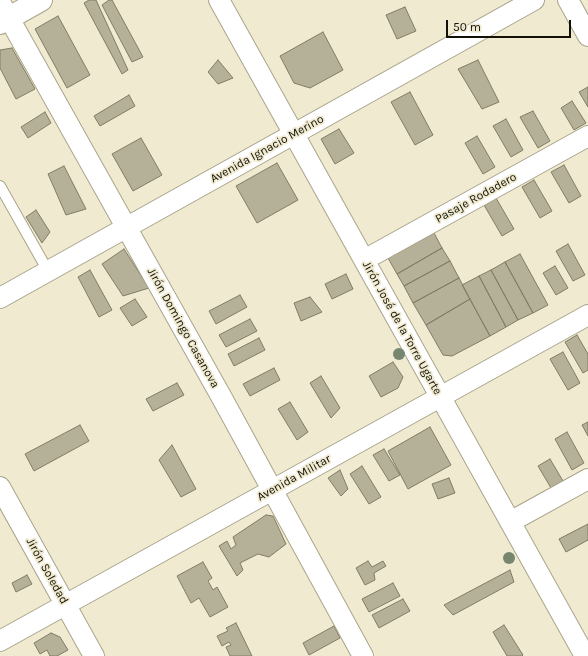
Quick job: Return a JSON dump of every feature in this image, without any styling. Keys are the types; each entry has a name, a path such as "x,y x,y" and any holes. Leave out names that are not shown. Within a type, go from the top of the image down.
{"main road":[{"path":"3,14 41,0"}],"street":[{"name":"Jirón José de la Torre Ugarte","path":"219,0 585,656"},
{"name":"Avenida Ignacio Merino","path":"0,298 534,0"},
{"path":"568,0 588,36"},
{"name":"Jirón Domingo Casanova","path":"3,14 126,227 363,656"},
{"name":"Pasaje Rodadero","path":"364,260 588,136"},
{"name":"Avenida Militar","path":"0,641 588,315"},
{"path":"510,522 588,479"},
{"name":"Jirón Soledad","path":"0,487 94,656"}],"lane":[{"path":"0,186 48,271"}],"building":[{"path":"89,0 96,0 128,70 122,74 84,3"},
{"path":"109,0 112,0 143,57 132,62 102,5"},
{"path":"405,7 416,31 397,39 386,15"},
{"path":"58,16 90,75 67,88 35,29"},
{"path":"323,32 343,70 310,88 294,83 280,56"},
{"path":"12,48 35,89 16,99 0,68 0,50"},
{"path":"218,60 233,78 218,84 208,72"},
{"path":"478,60 499,102 482,109 458,69"},
{"path":"588,87 588,107 579,92"},
{"path":"410,92 433,135 415,145 391,102"},
{"path":"129,95 135,106 100,126 94,116"},
{"path":"572,101 586,123 574,130 561,108"},
{"path":"533,111 550,141 538,148 520,117"},
{"path":"45,112 51,123 28,138 21,127"},
{"path":"506,119 523,150 511,157 493,126"},
{"path":"339,129 354,153 335,164 321,139"},
{"path":"477,136 495,167 483,174 465,143"},
{"path":"141,138 162,175 133,191 112,154"},
{"path":"277,163 298,200 257,223 236,186"},
{"path":"564,165 581,196 569,203 551,172"},
{"path":"64,166 86,209 66,215 48,174"},
{"path":"534,180 552,211 540,218 522,187"},
{"path":"496,198 514,229 502,236 484,205"},
{"path":"36,210 50,232 42,243 26,217"},
{"path":"434,233 442,248 397,274 388,258"},
{"path":"568,244 585,275 573,281 556,251"},
{"path":"442,248 450,261 404,286 397,274"},
{"path":"124,249 149,288 123,296 102,264"},
{"path":"520,254 548,305 533,313 505,262"},
{"path":"450,261 459,278 413,303 404,286"},
{"path":"505,262 533,313 518,320 491,270"},
{"path":"555,266 568,288 556,295 543,273"},
{"path":"90,270 112,310 99,317 78,277"},
{"path":"491,270 518,320 506,327 479,276"},
{"path":"346,274 353,289 332,299 325,284"},
{"path":"479,276 506,327 490,336 462,285"},
{"path":"459,278 470,299 426,325 413,303"},
{"path":"240,295 247,307 216,324 209,311"},
{"path":"310,297 322,312 301,321 294,303"},
{"path":"135,299 147,317 132,326 120,308"},
{"path":"470,299 490,336 452,356 443,355 426,325"},
{"path":"250,319 257,331 226,347 219,335"},
{"path":"577,335 588,354 588,370 583,373 565,342"},
{"path":"259,338 265,350 234,366 228,354"},
{"path":"563,352 580,383 568,390 550,359"},
{"path":"393,362 403,377 398,388 381,397 369,376"},
{"path":"274,368 280,380 250,396 243,384"},
{"path":"321,376 340,408 331,418 310,383"},
{"path":"177,383 184,395 153,411 146,399"},
{"path":"290,402 308,432 297,440 278,409"},
{"path":"588,422 588,436 582,425"},
{"path":"80,425 89,441 34,471 25,454"},
{"path":"430,427 451,465 408,489 388,451"},
{"path":"567,432 584,463 572,470 555,439"},
{"path":"172,445 196,489 181,497 159,460"},
{"path":"384,449 400,475 389,481 373,455"},
{"path":"550,459 563,481 551,488 538,466"},
{"path":"362,466 381,497 369,504 350,474"},
{"path":"340,470 348,489 341,496 328,478"},
{"path":"449,478 455,493 438,499 432,484"},
{"path":"266,515 273,516 286,544 269,557 258,554 240,563 243,570 237,576 219,546 227,541 231,549 236,545 233,537"},
{"path":"588,524 588,540 566,552 559,539"},
{"path":"368,561 372,567 383,561 386,566 374,573 375,580 365,585 356,568"},
{"path":"203,562 212,578 208,581 213,590 217,587 228,607 210,617 199,598 191,603 177,576"},
{"path":"510,570 514,582 453,615 444,605"},
{"path":"27,575 32,584 16,592 12,583"},
{"path":"393,583 400,596 369,612 362,599"},
{"path":"403,599 410,611 379,628 372,615"},
{"path":"236,623 252,656 230,656 226,647 231,645 229,642 222,646 217,636 228,631 226,628"},
{"path":"504,625 523,655 522,656 507,656 493,632"},
{"path":"334,626 340,638 309,655 303,643"},
{"path":"51,633 60,637 68,650 57,656 50,656 47,650 40,654 34,643"}]}
